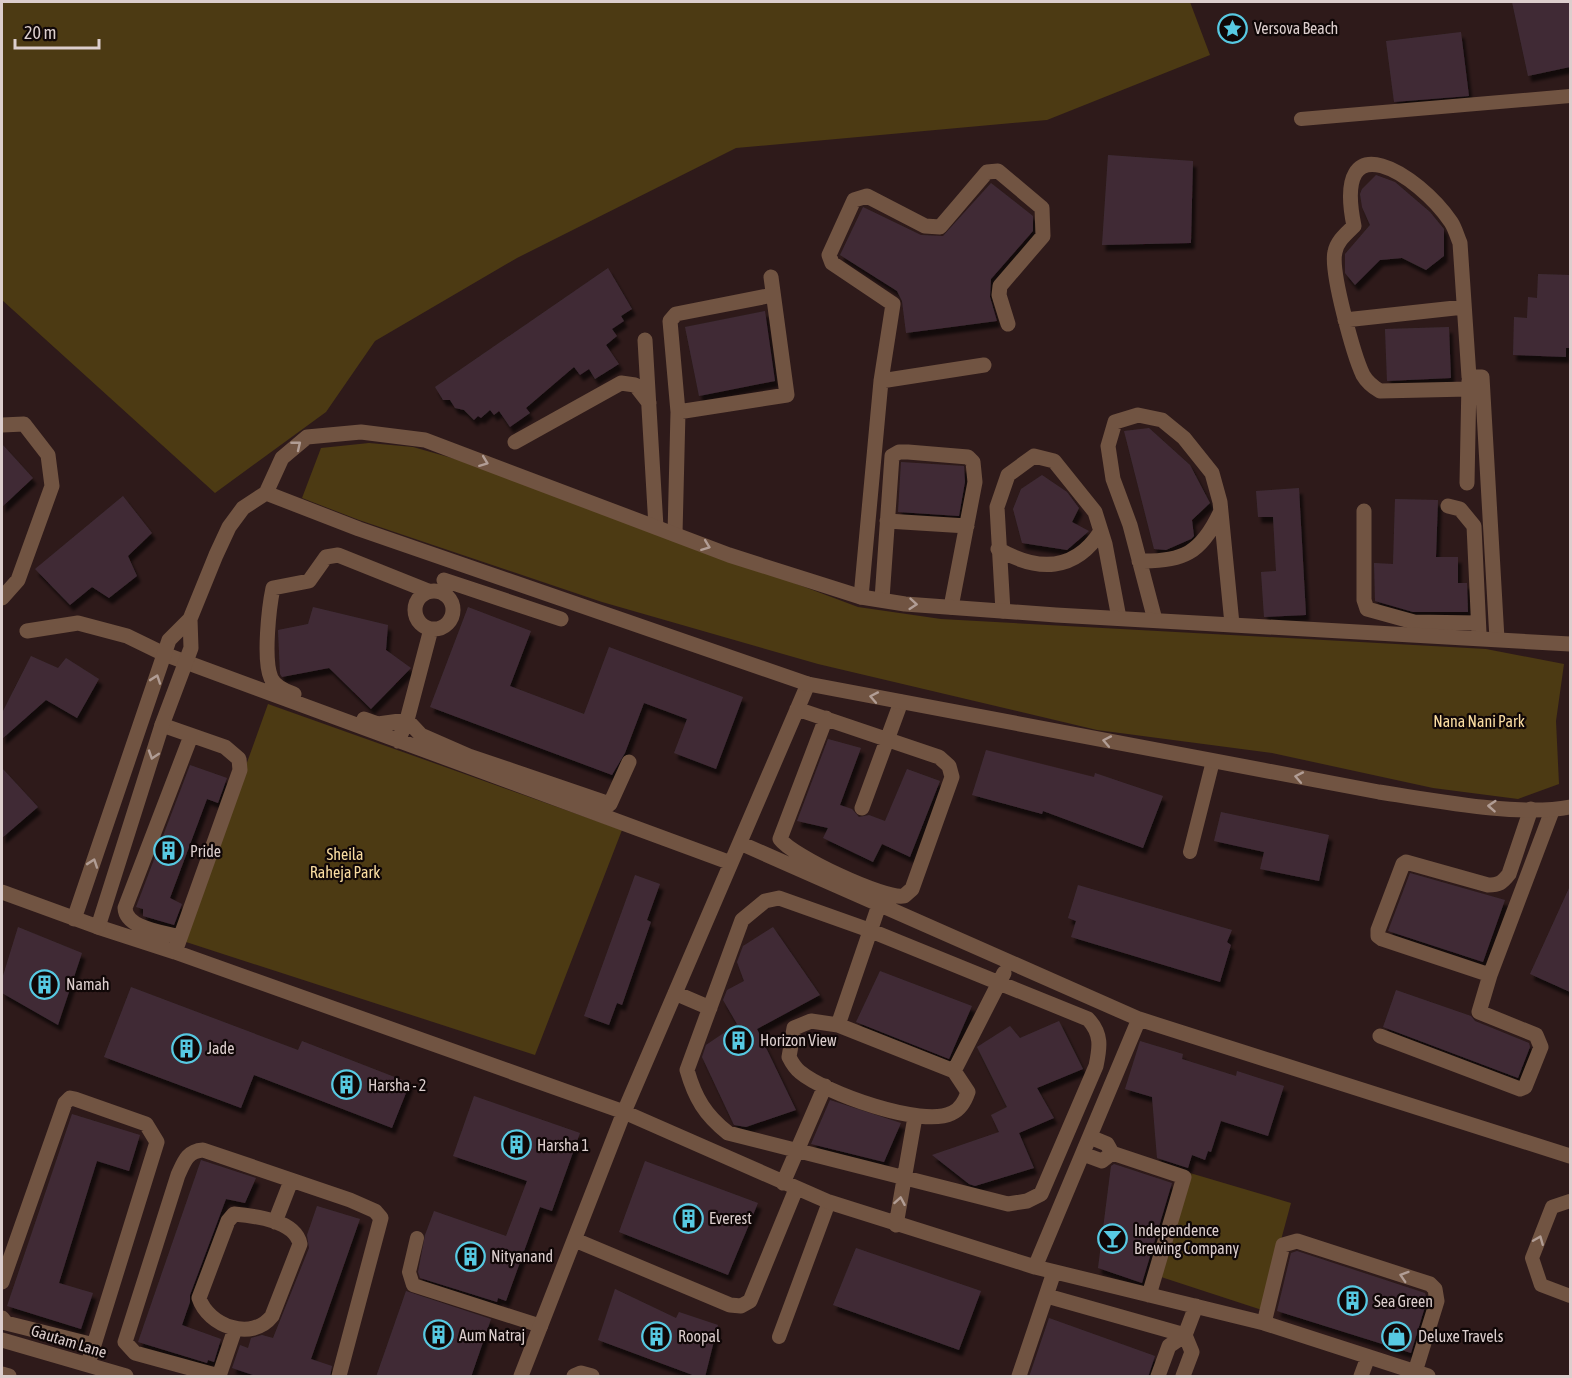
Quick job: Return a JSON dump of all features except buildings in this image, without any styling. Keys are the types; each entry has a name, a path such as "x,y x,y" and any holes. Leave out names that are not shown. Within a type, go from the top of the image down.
{"street":[{"path":"1467,483 1469,383 1460,243 1451,223 1434,202 1383,164 1362,167 1352,176 1348,198 1354,226 1338,243 1334,255 1345,320 1363,374 1370,385 1380,391 1469,383 1482,377 1497,639"},
{"path":"861,597 881,381 893,304 832,263 829,255 854,200 867,196 926,226 940,227 987,172 998,171 1042,208 1045,223 1043,236 1000,286 999,295 1008,324"},
{"path":"678,412 787,395 771,277"},
{"path":"675,534 678,412 670,321 676,314 772,294"},
{"path":"1345,320 1464,307"},
{"path":"645,340 656,527"},
{"path":"881,381 984,365"},
{"path":"515,442 621,383 634,385 649,403"},
{"path":"1155,620 1113,479 1108,446 1115,422 1138,415 1162,420 1184,438 1212,473 1221,510 1232,624"},
{"path":"2,425 24,424 48,455 52,486 18,580 2,598"},
{"path":"74,919 169,640 190,619 229,527 243,508 266,493 282,458 307,437 361,432 425,440 729,555 861,597 951,607 1155,620 1479,631"},
{"path":"882,599 892,456 908,452 968,457 973,462 975,483 951,607"},
{"path":"1003,611 997,507 1008,475 1034,456 1054,461 1095,512 1119,618"},
{"path":"266,493 449,560 808,684 1379,792 1469,805 1552,811 1570,807"},
{"path":"1448,506 1460,509 1474,526 1479,631"},
{"path":"1139,561 1168,562 1190,551 1208,538 1221,510"},
{"path":"1364,511 1364,600 1367,609 1414,622 1479,631 1497,639 1570,644"},
{"path":"886,521 967,526"},
{"path":"998,549 1026,561 1052,565 1074,561 1091,547 1101,531"},
{"path":"407,720 378,724 281,690 271,678 267,620 273,588 309,581 326,557 338,555 438,588 561,619"},
{"path":"438,588 451,599 454,612 448,623 431,629 420,623 415,611 418,598 438,588 449,560"},
{"path":"98,927 162,725 191,648 190,619"},
{"path":"27,631 78,623 127,636 164,654 398,741 467,761 607,810 731,863"},
{"path":"398,741 407,720 431,629"},
{"path":"521,1377 624,1112 808,684"},
{"path":"862,808 901,702"},
{"path":"797,709 826,718 939,757 949,766 952,777 912,889 898,897 825,870 787,848 780,839 826,718"},
{"path":"407,720 421,735 467,761"},
{"path":"162,725 225,747 239,759 240,770 178,945"},
{"path":"190,736 125,908 125,913 135,924 178,945 624,1112 829,1202 1035,1267 1264,1323 1421,1374 1437,1300 1435,1290 1430,1284 1297,1240 1283,1245 1264,1323"},
{"path":"607,810 629,762"},
{"path":"1490,975 1382,939 1378,936 1378,930 1402,864 1406,862 1488,885 1498,885 1504,881 1511,868 1531,809"},
{"path":"1380,1036 1520,1089 1525,1087 1541,1047 1536,1035 1481,1015 1479,1012 1490,975 1552,811"},
{"path":"740,843 1139,1019 1570,1156"},
{"path":"2,892 98,927 178,945"},
{"path":"779,898 869,930 1088,1019 1099,1036 1100,1050 1096,1066 1058,1160 1041,1194 1027,1201 1008,1204 797,1152 728,1132 712,1121 702,1108 693,1092 687,1070 742,920 765,901 779,898"},
{"path":"838,1025 879,905"},
{"path":"954,1071 1009,962"},
{"path":"675,993 710,1008"},
{"path":"1035,1267 1139,1019"},
{"path":"811,1021 838,1025 954,1071 968,1092 965,1103 952,1113 915,1117 876,1107 800,1073 789,1057 791,1036 799,1024 811,1021"},
{"path":"574,1240 730,1305 741,1306 750,1301 790,1186 797,1152 825,1086"},
{"path":"2,1282 65,1103 70,1098 75,1099 146,1124 157,1142 88,1364"},
{"path":"896,1225 915,1117"},
{"path":"1090,1137 1107,1144 1112,1153 1182,1176 1185,1180 1149,1295"},
{"path":"236,1329 219,1377 135,1353 125,1342 178,1174 188,1155 203,1150 350,1200 375,1211 381,1218 339,1377"},
{"path":"1058,1160 1102,1161 1112,1153"},
{"path":"275,1222 291,1181"},
{"path":"234,1214 275,1222 292,1230 298,1236 300,1244 272,1316 265,1325 256,1330 236,1329 208,1316 199,1298 228,1221 234,1214"},
{"path":"1019,1377 1054,1272"},
{"path":"1047,1296 1185,1335"},
{"path":"1158,1377 1169,1346 1185,1335 1196,1306"},
{"path":"2,1318 6,1323 94,1345"},
{"path":"1183,1377 1192,1352 1185,1335"},
{"name":"Gautam Lane","path":"2,1340 88,1364 110,1375 126,1377"},
{"path":"1361,1377 1368,1357"},
{"path":"574,1377 581,1373 592,1377"},
{"path":"2,1374 9,1377"}],"lane":[{"path":"1301,120 1570,96"},
{"path":"1190,852 1213,761"},
{"path":"1570,1201 1552,1207 1532,1258 1541,1285 1570,1296"},
{"path":"779,1337 829,1202"},
{"path":"417,1238 409,1272 413,1285 541,1326"}],"green space":[{"path":"2,2 1190,2 1210,55 1047,120 736,148 517,258 375,341 326,412 215,493 2,300"},
{"name":"Nana Nani Park","path":"369,443 413,447 487,468 858,607 941,619 1486,649 1564,664 1556,721 1559,784 1518,799 1433,788 1272,753 1097,730 818,664 602,602 359,520 302,498 321,448"},
{"name":"Sheila Raheja Park","path":"268,704 622,830 535,1055 183,941"},
{"path":"1190,1173 1291,1203 1262,1310 1155,1275"}],"place":[{"name":"Versova Beach","path":"1233,28"},
{"name":"Pride","path":"169,851"},
{"name":"Namah","path":"45,984"},
{"name":"Horizon View","path":"739,1040"},
{"name":"Jade","path":"186,1048"},
{"name":"Harsha - 2","path":"347,1085"},
{"name":"Harsha 1","path":"516,1145"},
{"name":"Everest","path":"688,1218"},
{"name":"Independence Brewing Company","path":"1113,1239"},
{"name":"Nityanand","path":"470,1256"},
{"name":"Sea Green","path":"1353,1301"},
{"name":"Aum Natraj","path":"438,1335"},
{"name":"Roopal","path":"657,1336"},
{"name":"Deluxe Travels","path":"1397,1336"}]}
